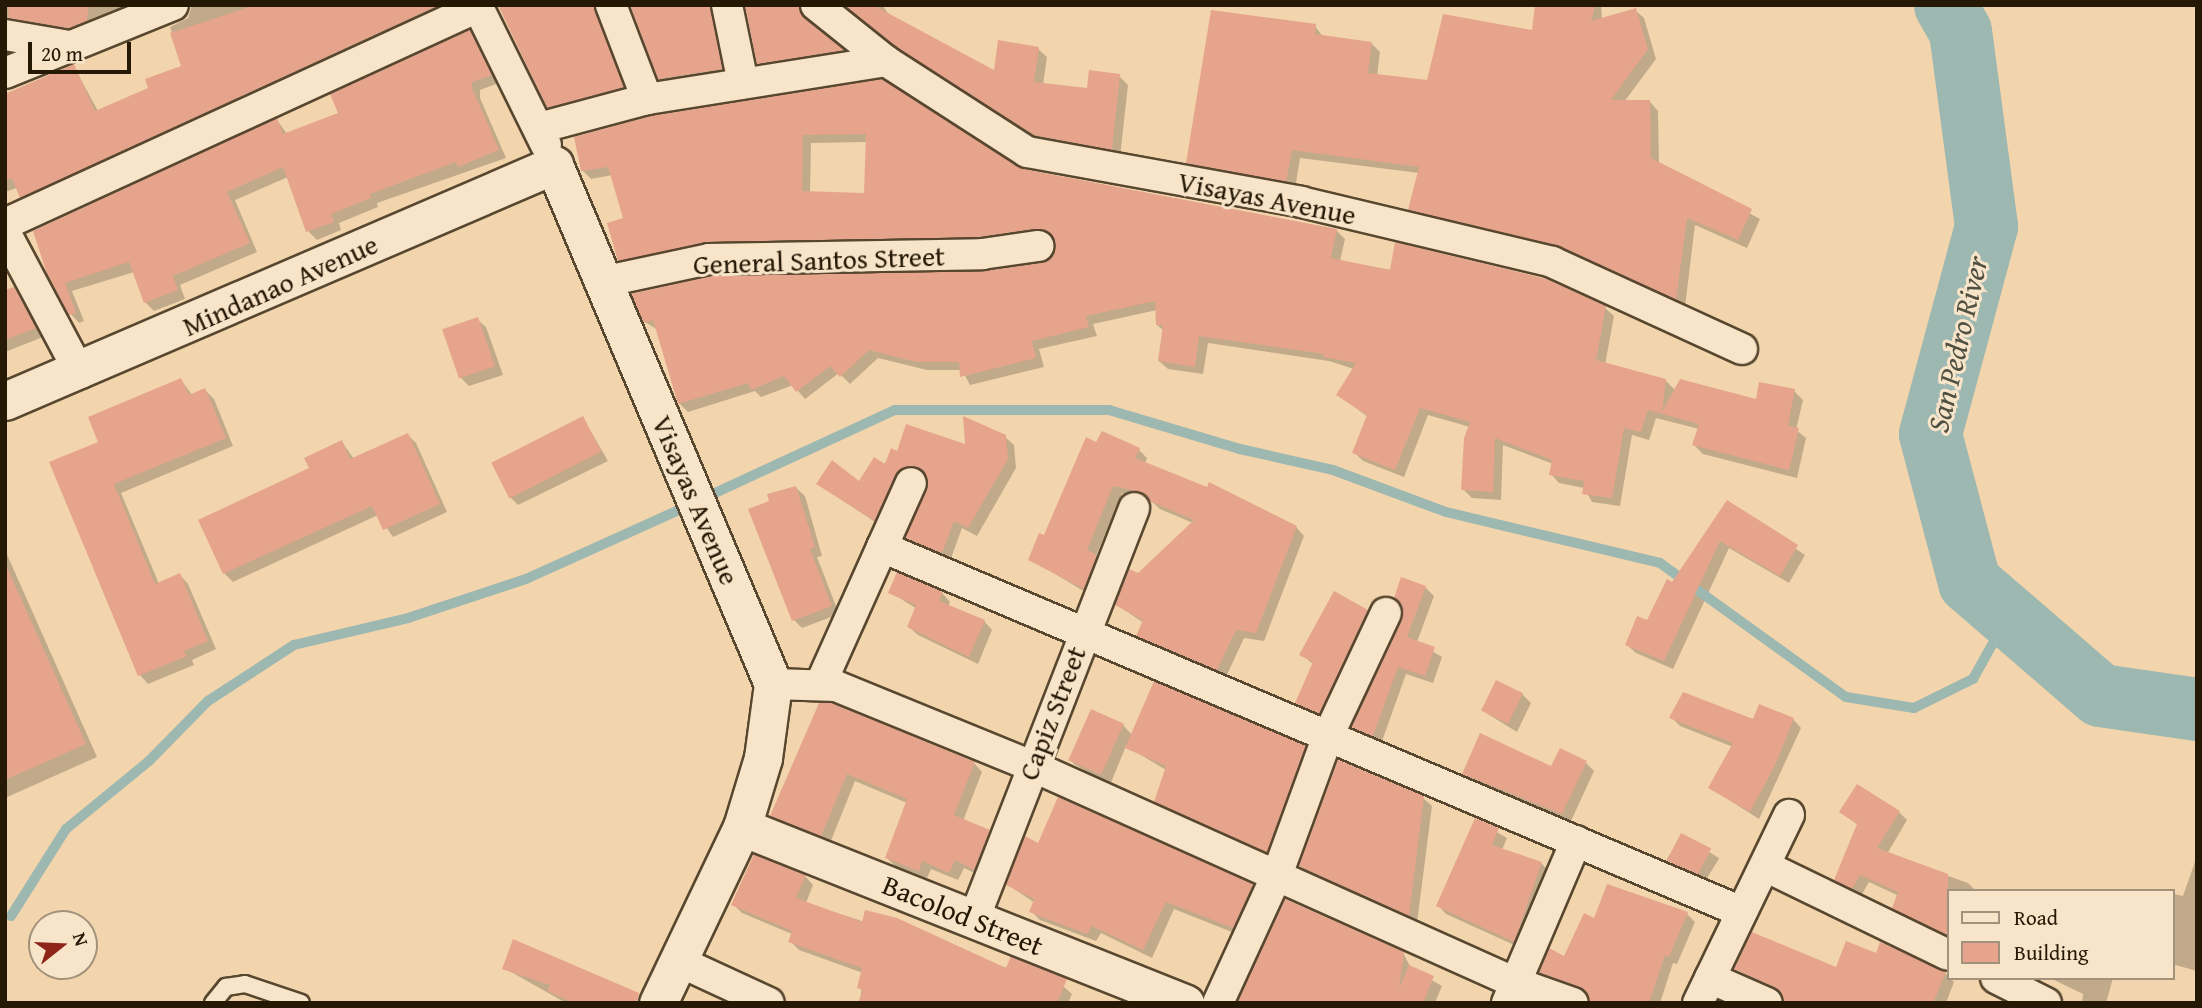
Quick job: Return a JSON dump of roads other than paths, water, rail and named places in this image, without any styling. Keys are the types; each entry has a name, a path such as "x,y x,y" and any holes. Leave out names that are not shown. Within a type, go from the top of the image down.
{"street":[{"path":"5,73 173,5"},
{"path":"611,5 646,99"},
{"path":"727,5 743,83"},
{"name":"Visayas Avenue","path":"816,5 886,61 1027,152 1301,202 1552,262 1742,349"},
{"path":"5,224 478,6"},
{"name":"Visayas Avenue","path":"478,6 539,128 773,684"},
{"path":"5,35 69,46"},
{"path":"539,128 646,99 886,61"},
{"name":"Mindanao Avenue","path":"5,401 80,373 554,165"},
{"path":"5,232 80,373"},
{"name":"General Santos Street","path":"602,282 709,259 982,254 1038,246"},
{"path":"821,683 911,483"},
{"name":"Capiz Street","path":"974,919 1082,632 1134,508"},
{"path":"882,547 1742,912"},
{"path":"1218,1003 1277,875 1328,736 1386,613"},
{"path":"658,1003 742,827 763,758 773,684 821,683 1031,766 1277,875 1511,993 1573,1003"},
{"path":"1766,1003 1704,991 1789,815"},
{"name":"Bacolod Street","path":"742,827 1185,1003"},
{"path":"1511,993 1576,841"},
{"path":"1765,866 1946,954"},
{"path":"678,961 769,1003"},
{"path":"2000,980 2046,1003"}],"lane":[{"path":"213,1003 226,987 245,984 301,1003"}],"waterway":[{"name":"San Pedro River","path":"1945,5 1960,31 1986,226 1930,434 1969,582 2100,695 2197,709"},
{"path":"715,493 895,410 1109,410 1240,449 1333,470 1446,512 1660,563 1846,697 1914,708 1973,679 2008,616"},
{"path":"11,916 66,829 149,761 208,701 294,645 408,618 526,579 679,510"}]}
